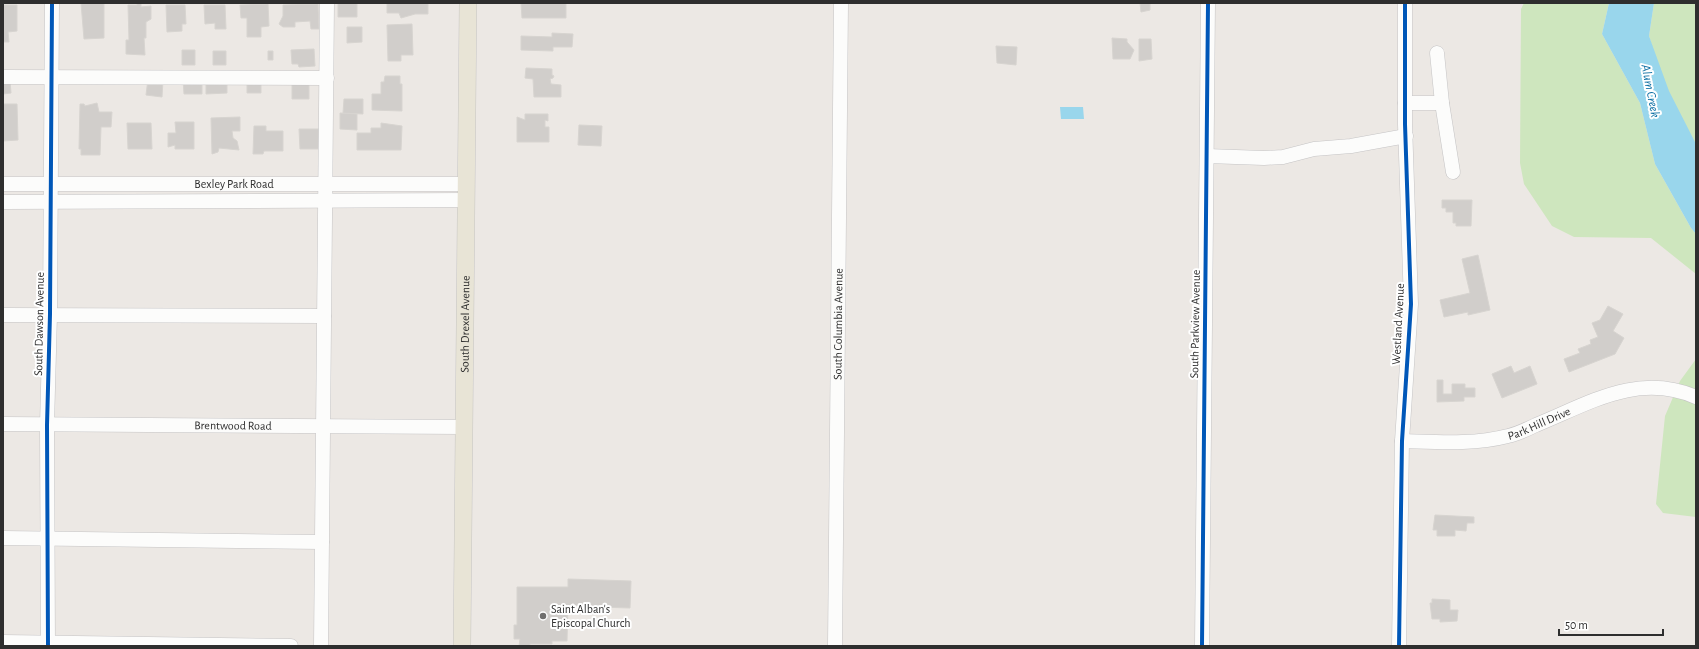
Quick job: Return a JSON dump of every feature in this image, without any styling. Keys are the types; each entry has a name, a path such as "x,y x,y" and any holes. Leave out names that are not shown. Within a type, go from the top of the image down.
{"main road":[{"name":"South Drexel Avenue","path":"462,646 468,3"}],"street":[{"name":"South Dawson Avenue","path":"48,644 47,425 50,314 52,3"},
{"path":"321,646 327,3"},
{"name":"South Columbia Avenue","path":"835,646 840,3"},
{"name":"South Parkview Avenue","path":"1202,646 1208,3"},
{"name":"Westland Avenue","path":"1399,646 1402,441 1411,304 1405,103 1405,3"},
{"path":"1437,53 1442,103 1454,172"},
{"path":"3,77 327,78"},
{"path":"1405,103 1442,103"},
{"path":"1207,156 1264,158 1283,157 1314,149 1351,146 1406,136"},
{"name":"Bexley Park Road","path":"3,184 466,184"},
{"path":"194,184 194,202"},
{"name":"Bexley Park Road","path":"3,202 466,200"},
{"path":"3,314 324,316"},
{"name":"Park Hill Drive","path":"1402,441 1489,441 1510,436 1619,392 1637,388 1655,387 1696,397"},
{"name":"Brentwood Road","path":"3,424 464,427"},
{"path":"3,538 322,542"},
{"path":"3,642 48,644 290,646"}],"green space":[{"path":"1524,3 1609,3 1602,34 1640,103 1655,164 1691,228 1696,234 1696,274 1651,238 1574,237 1552,226 1524,184 1520,163 1521,9"},
{"path":"1654,3 1696,3 1696,193 1649,36"},
{"path":"1696,359 1696,517 1663,513 1656,504 1665,416 1680,381"}],"water":[{"name":"Alum Creek","path":"1609,3 1654,3 1649,36 1669,91 1696,144 1696,234 1691,228 1655,164 1640,103 1602,34"},
{"path":"1060,107 1083,107 1084,119 1061,119"}],"building":[{"path":"81,3 104,3 104,38 84,39"},
{"path":"137,3 141,3 141,7 151,6 151,19 146,22 146,38 144,38 145,55 126,54 126,40 129,40 128,5 137,5"},
{"path":"338,3 357,3 357,17 338,17"},
{"path":"387,3 428,3 428,14 415,14 401,18 399,13 387,13"},
{"path":"521,3 566,3 566,18 522,18"},
{"path":"1140,3 1150,3 1150,10 1141,12"},
{"path":"268,4 269,26 261,27 261,37 247,37 247,18 241,18 240,5"},
{"path":"318,4 319,29 311,29 310,21 295,22 295,27 283,27 279,24 283,16 283,5"},
{"path":"3,5 17,5 17,31 8,32 9,42 3,42"},
{"path":"166,5 185,5 186,24 182,24 182,31 167,32"},
{"path":"204,5 225,5 226,29 215,29 215,23 205,24"},
{"path":"412,24 413,55 401,55 401,61 388,61 387,25"},
{"path":"347,27 362,27 362,42 347,43"},
{"path":"552,33 573,34 572,47 553,47 553,51 521,50 521,36 552,37"},
{"path":"1112,38 1127,39 1127,42 1134,50 1130,59 1113,59"},
{"path":"1139,39 1151,39 1152,59 1139,61"},
{"path":"996,46 1017,47 1016,65 997,63"},
{"path":"314,49 315,66 299,67 298,64 292,64 291,50"},
{"path":"182,50 195,50 195,65 182,65"},
{"path":"213,51 226,51 226,65 213,65"},
{"path":"268,51 273,51 273,60 268,60"},
{"path":"526,68 552,69 552,75 554,76 550,79 551,84 561,85 561,97 534,97 533,79 525,78"},
{"path":"385,76 400,76 400,84 402,84 402,111 372,110 372,94 381,94 381,82 384,82"},
{"path":"148,79 163,80 162,97 146,95"},
{"path":"183,79 202,79 202,94 184,94"},
{"path":"206,79 227,79 227,93 206,94"},
{"path":"247,79 261,79 261,93 247,93"},
{"path":"292,79 309,80 309,99 292,99"},
{"path":"10,81 11,93 3,94 3,82"},
{"path":"344,99 363,99 363,114 343,113"},
{"path":"97,103 99,112 112,112 111,127 101,127 100,155 81,155 81,149 79,149 80,104 84,104 85,106"},
{"path":"3,104 17,104 18,140 3,141"},
{"path":"340,113 357,114 357,130 340,129"},
{"path":"525,114 548,114 548,121 545,120 545,127 549,127 549,142 517,142 517,117 525,120"},
{"path":"240,117 240,131 232,131 233,138 237,141 239,150 219,148 218,152 212,154 211,118"},
{"path":"175,122 194,122 194,149 175,149 175,145 168,147 168,133 176,133"},
{"path":"127,123 151,123 152,149 128,149"},
{"path":"381,123 402,126 401,150 357,150 357,133 371,133 371,128 381,128"},
{"path":"579,125 602,126 601,146 578,145"},
{"path":"254,126 266,126 266,131 283,131 283,151 264,151 263,154 253,154"},
{"path":"299,129 319,129 322,149 300,149"},
{"path":"1442,200 1472,200 1471,226 1456,226 1456,223 1453,223 1453,212 1446,212 1446,208 1442,208"},
{"path":"1478,255 1490,310 1468,315 1468,312 1444,317 1440,300 1470,293 1462,259"},
{"path":"1608,306 1623,314 1613,331 1624,338 1615,354 1569,372 1564,359 1580,353 1578,349 1591,344 1590,340 1598,337 1592,323 1600,320"},
{"path":"1511,366 1514,373 1530,366 1537,384 1502,398 1492,374"},
{"path":"1437,380 1443,380 1443,394 1452,394 1452,384 1465,384 1465,388 1475,388 1475,397 1464,397 1464,401 1437,402"},
{"path":"1435,515 1474,517 1474,523 1467,523 1466,531 1455,530 1455,536 1437,536 1437,530 1433,530"},
{"name":"Saint Alban's Episcopal Church","path":"568,579 631,581 630,608 568,606 567,641 552,641 552,644 530,644 530,646 519,646 520,639 514,639 514,625 517,625 517,587 568,587"},
{"path":"1432,599 1450,600 1450,610 1458,610 1457,621 1440,622 1440,619 1432,619 1430,603 1432,603"}],"cycle path":[{"path":"48,646 47,425 50,314 52,3"},
{"path":"1202,646 1208,3"},
{"path":"1399,646 1402,441 1411,304 1405,124 1405,3"}],"place":[{"name":"Saint Alban's Episcopal Church","path":"543,616"}]}
